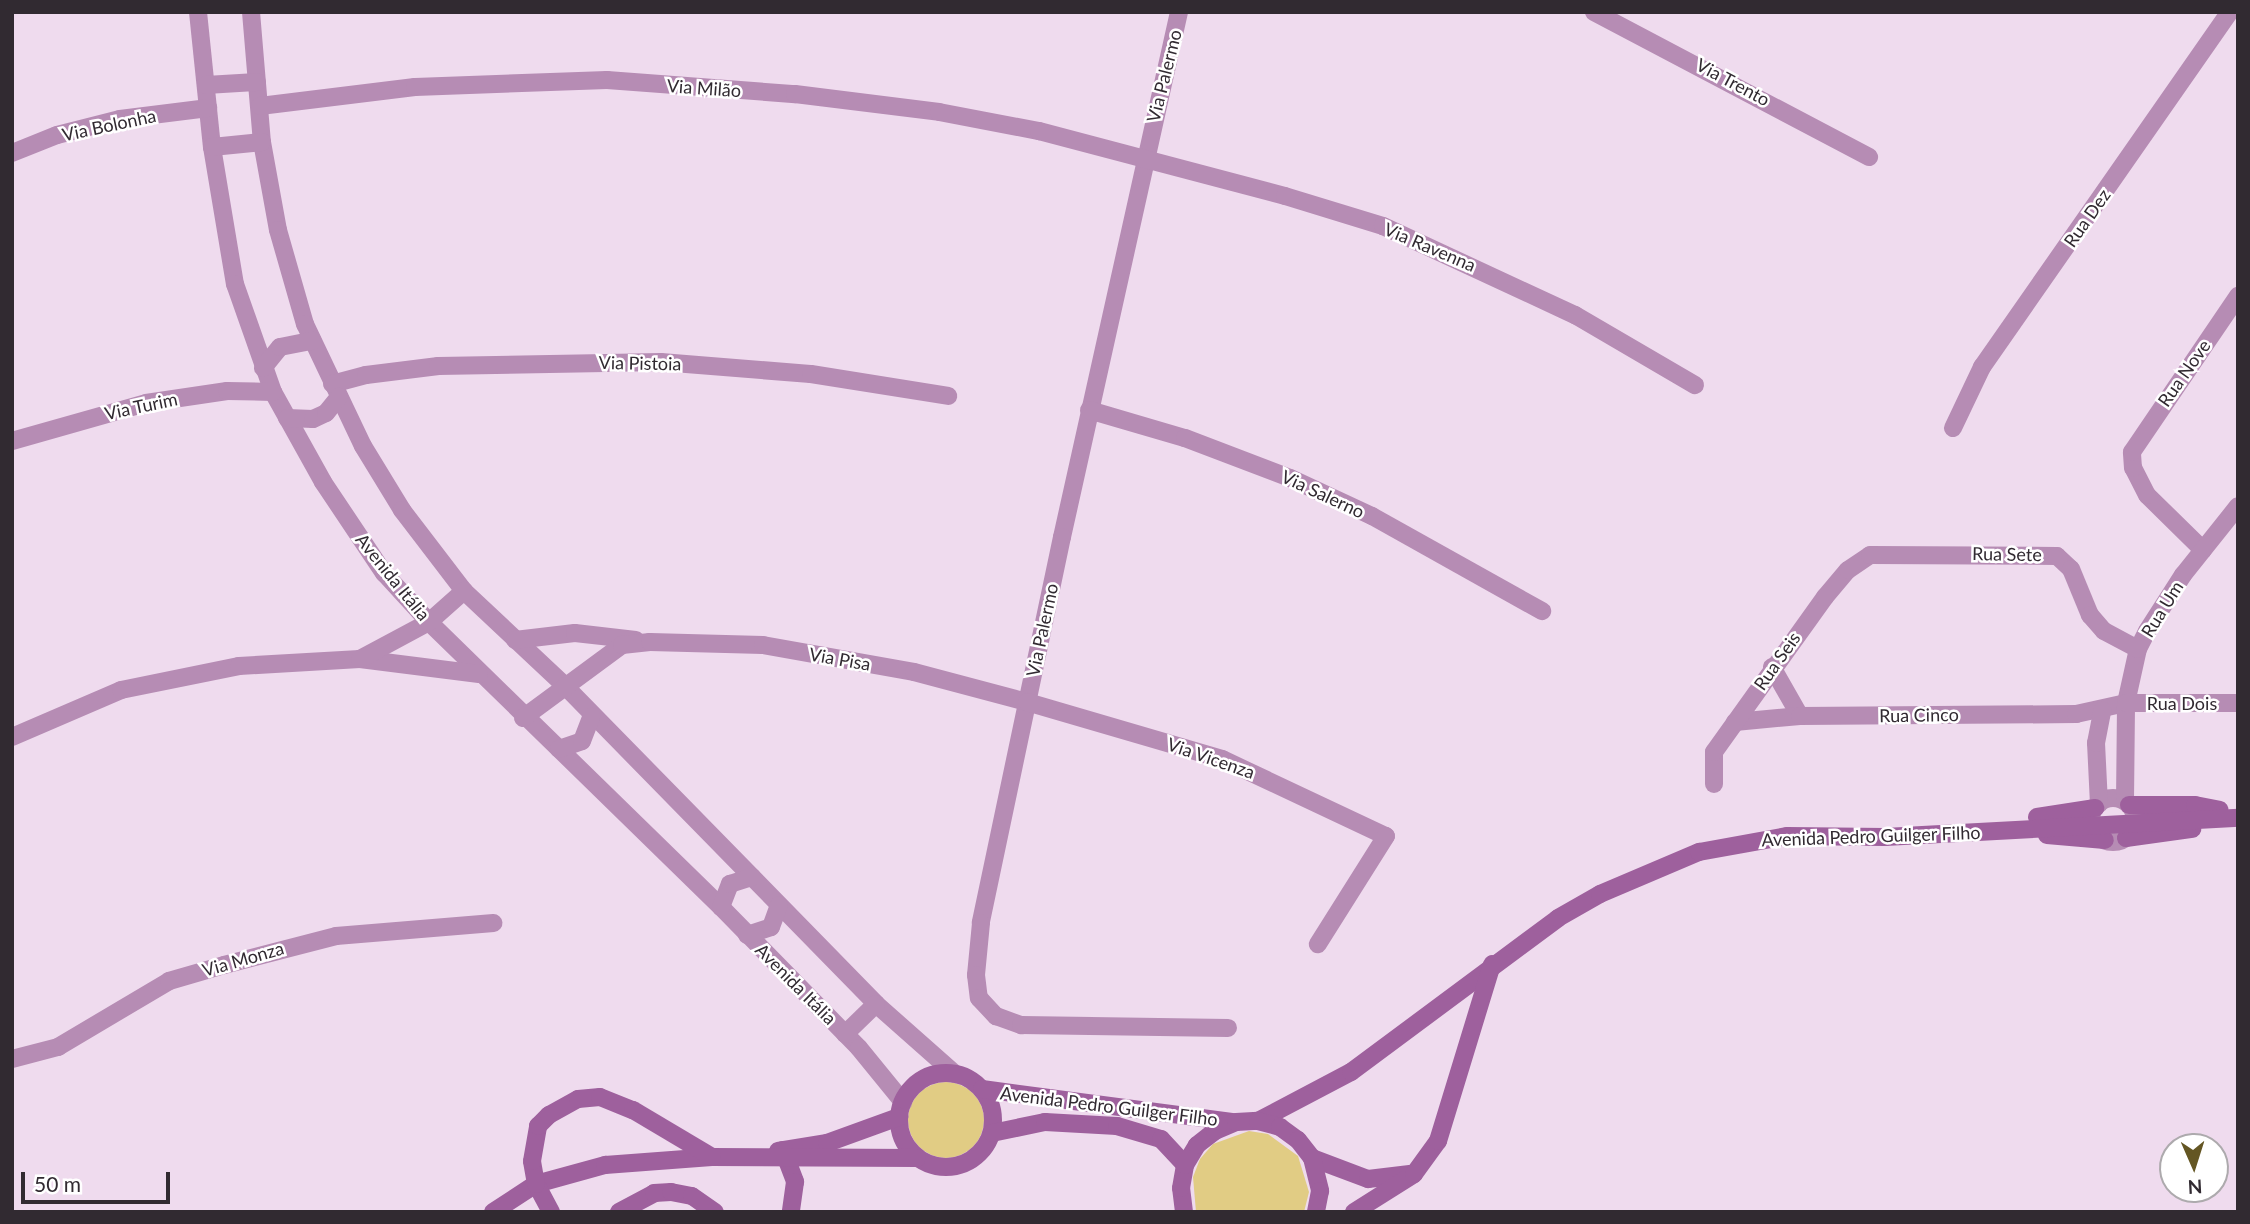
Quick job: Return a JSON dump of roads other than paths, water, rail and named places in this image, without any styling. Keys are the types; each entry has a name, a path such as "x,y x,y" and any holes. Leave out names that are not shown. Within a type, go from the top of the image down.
{"main road":[{"path":"2000,831 2017,820 2130,809 2236,818"},
{"path":"2126,838 2236,818"},
{"path":"2000,831 2105,840"},
{"name":"Avenida Pedro Guilger Filho","path":"1258,1121 1351,1072 1492,964 1600,894 1699,852 1787,836 1885,837 2000,831"},
{"path":"1354,1212 1413,1174 1427,1160 1446,1122 1492,964"},
{"path":"784,1154 827,1143 901,1109 924,1079 955,1074"},
{"name":"Avenida Pedro Guilger Filho","path":"955,1074 982,1089 1236,1122 1258,1121 1280,1127 1312,1158 1368,1179 1413,1174"},
{"name":"Avenida Pedro Guilger Filho","path":"982,1089 991,1102 992,1133"},
{"path":"551,1212 536,1184 533,1161 538,1126 565,1105 589,1096 633,1110 712,1157"},
{"path":"901,1109 900,1133 917,1158"},
{"path":"493,1212 536,1184 606,1165 784,1154 917,1158 938,1167 961,1166 986,1147 992,1133 1045,1122 1117,1126 1161,1139 1185,1165 1181,1210"},
{"name":"Avenida Pedro Guilger Filho","path":"1185,1165 1197,1145 1214,1130 1236,1122"},
{"path":"784,1154 795,1182 788,1210"},
{"path":"1312,1158 1320,1191 1316,1212"},
{"path":"619,1212 654,1193 671,1192 692,1196 715,1212"}],"street":[{"name":"Avenida Itália","path":"198,12 212,147 235,284 273,393 351,525 384,573 479,674 721,907 845,1034 901,1109"},
{"path":"251,12 262,142 278,230 312,341 335,391 402,510 464,591 565,686 591,717 876,1004 955,1074"},
{"name":"Via Palermo","path":"1179,12 1144,157 1027,702 981,923 976,975 979,998 996,1016 1021,1026 1228,1028"},
{"name":"Via Trento","path":"1594,12 1869,157"},
{"name":"Rua Dez","path":"1953,428 1983,367 2230,12"},
{"name":"Via Milão","path":"260,106 415,87 607,80 794,94 939,112 1144,157"},
{"path":"206,85 257,82"},
{"name":"Via Bolonha","path":"12,153 57,135 120,119 208,108"},
{"path":"212,147 262,142"},
{"name":"Via Ravenna","path":"1144,157 1383,226 1575,315 1695,385"},
{"name":"Rua Nove","path":"2203,550 2147,495 2133,468 2132,452 2238,296"},
{"path":"263,368 280,348 312,341"},
{"name":"Via Pistoia","path":"335,391 366,375 438,366 661,362 811,374 948,396"},
{"name":"Via Turim","path":"12,441 146,403 227,391 273,393"},
{"path":"287,418 313,419 326,413 335,391"},
{"name":"Via Salerno","path":"1089,410 1185,438 1290,478 1372,516 1542,611"},
{"name":"Rua Um","path":"2130,809 2126,703 2138,649 2203,550 2238,506"},
{"name":"Rua Sete","path":"1870,555 2057,556 2071,569 2090,615 2104,631 2138,649"},
{"name":"Rua Seis","path":"1714,784 1714,752 1772,667 1848,570 1870,555"},
{"path":"360,659 429,622 464,591"},
{"name":"Via Pisa","path":"515,640 575,633 650,642 762,645 914,672 1027,702"},
{"name":"Via Pisa","path":"565,686 622,645 650,642"},
{"path":"12,737 121,690 239,666 360,659 479,674"},
{"path":"1772,667 1800,716"},
{"path":"523,718 565,686"},
{"name":"Via Vicenza","path":"1027,702 1222,759 1387,836 1318,944"},
{"path":"2126,703 2102,711 2096,743 2095,811 2105,840 2126,838 2130,809"},
{"name":"Rua Dois","path":"2126,703 2238,703"},
{"name":"Rua Cinco","path":"1735,722 1800,716 2102,711"},
{"path":"559,749 582,741 591,717"},
{"path":"721,907 730,884 752,877"},
{"name":"Avenida Itália","path":"747,935 771,927 779,905"},
{"name":"Via Monza","path":"12,1059 58,1047 169,981 224,964 336,936 493,923"},
{"name":"Avenida Itália","path":"845,1034 876,1004"}]}
